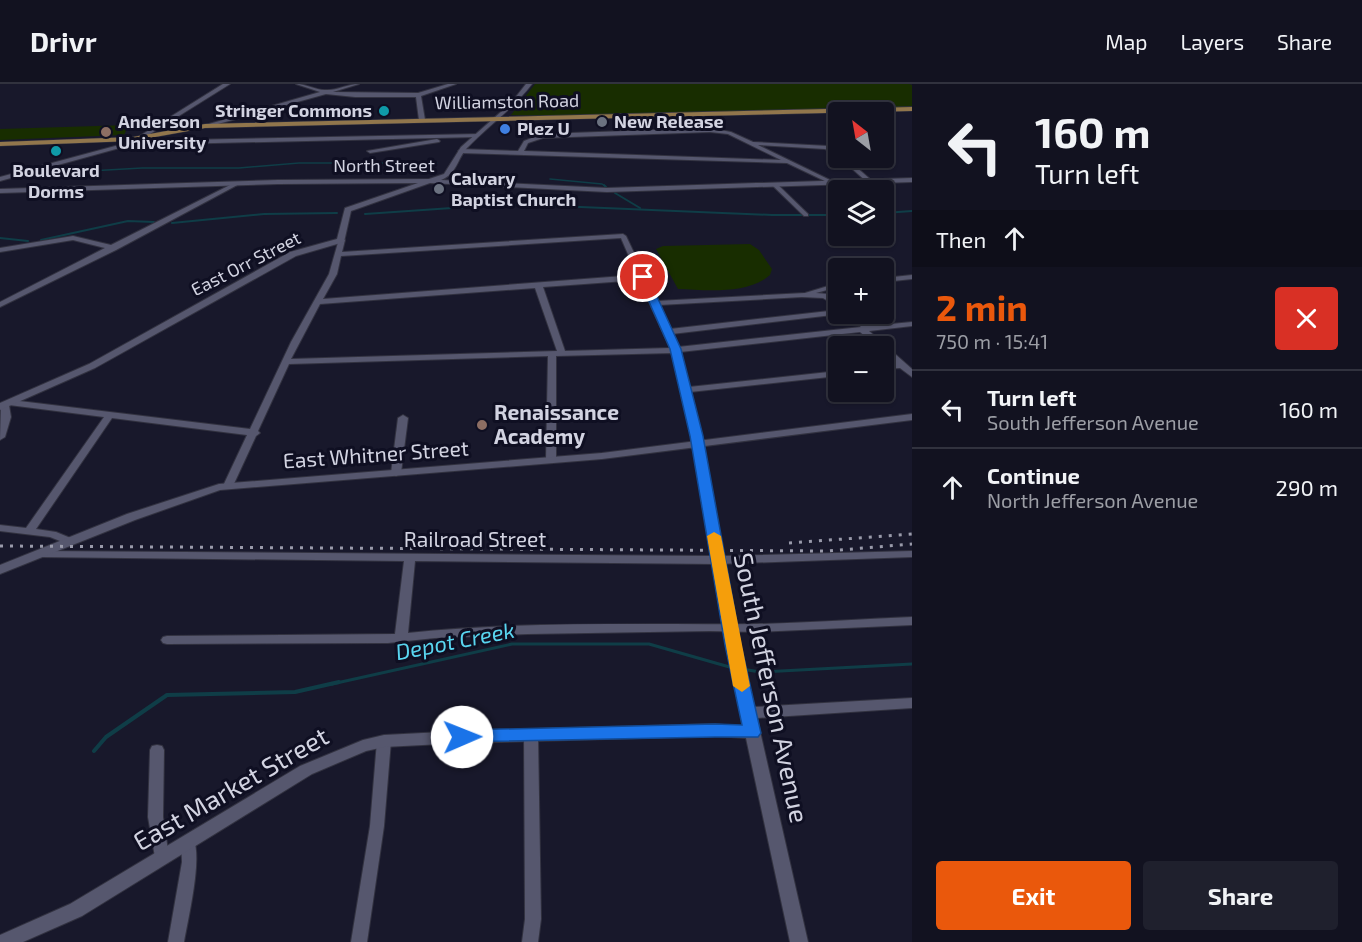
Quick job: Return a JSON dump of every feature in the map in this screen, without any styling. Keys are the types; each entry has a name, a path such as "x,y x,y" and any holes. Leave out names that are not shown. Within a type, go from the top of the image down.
{"main road":[{"name":"Williamston Road","path":"0,144 104,140 124,143 205,126 912,109"},
{"path":"163,125 161,129 164,131 180,130"}],"street":[{"path":"0,179 144,137 227,84"},
{"path":"299,84 326,92 355,95 418,95 453,84"},
{"path":"205,126 356,84"},
{"path":"228,486 255,433 286,362 333,274 348,210 353,206 433,181 450,172 461,151 529,84"},
{"path":"418,95 422,120"},
{"path":"520,154 526,142 535,137 639,131 722,131 828,181"},
{"path":"124,143 475,136"},
{"path":"370,152 475,136"},
{"path":"748,143 828,148"},
{"path":"461,151 788,162"},
{"path":"854,168 867,180"},
{"name":"North Street","path":"894,180 912,180"},
{"name":"North Street","path":"0,191 238,183 433,181 607,190 828,182"},
{"path":"0,305 238,183"},
{"path":"774,184 806,215"},
{"name":"South Jefferson Avenue","path":"338,254 621,235 626,238 675,349 698,444 729,627 799,942"},
{"path":"0,250 73,238 113,248"},
{"name":"East Orr Street","path":"5,405 92,366 293,254 341,240"},
{"path":"318,302 643,277"},
{"path":"894,279 912,277"},
{"path":"538,284 557,353 551,460"},
{"path":"804,295 828,288"},
{"path":"655,303 804,295 828,298"},
{"path":"667,332 828,313"},
{"path":"860,324 872,336"},
{"path":"286,362 675,349 912,324"},
{"path":"894,358 912,374"},
{"path":"894,366 902,365"},
{"path":"685,390 828,374"},
{"path":"0,437 6,417 5,405 255,433"},
{"path":"30,530 110,415"},
{"name":"East Whitner Street","path":"0,570 131,517 228,486 551,460 912,417"},
{"path":"396,473 403,418"},
{"path":"0,528 52,534 69,542"},
{"name":"Railroad Street","path":"37,554 718,560 912,554"},
{"path":"401,638 410,559"},
{"path":"167,640 401,638 528,630 758,628 912,621"},
{"path":"748,713 912,703"},
{"name":"East Market Street","path":"3,942 76,910 322,761 384,741 715,730 752,733"},
{"path":"530,942 533,918 531,735"},
{"path":"358,942 376,826 384,741"},
{"path":"157,750 154,805 157,839 162,857"},
{"path":"176,942 189,862 188,842"}],"green space":[{"path":"535,84 912,85 912,109 894,109 894,102 828,102 828,111 570,117 511,115"},
{"path":"129,125 124,135 0,140 0,129"},
{"path":"750,244 759,250 772,269 770,275 750,286 726,290 678,289 656,249 663,246"}],"waterway":[{"path":"37,174 142,168 239,168 299,163 437,163"},
{"path":"550,179 602,184 606,187 604,185"},
{"path":"615,193 640,208"},
{"path":"365,214 510,204 772,215 828,215"},
{"path":"894,212 912,211"},
{"path":"172,223 264,214 337,213"},
{"path":"41,240 128,221 154,222"},
{"path":"0,238 28,241"},
{"name":"Depot Creek","path":"332,684 512,644 649,644 733,668"},
{"name":"Depot Creek","path":"742,669 760,672 912,664"},
{"name":"Depot Creek","path":"94,751 106,737 167,695 295,692 339,682"}],"railway":[{"path":"789,543 912,534"},
{"path":"0,546 828,551 912,544"}],"slow traffic":[{"path":"714,536 742,686"}],"place":[{"name":"Stringer Commons","path":"384,111"},
{"name":"New Release","path":"602,122"},
{"name":"Plez U","path":"505,129"},
{"name":"Anderson University","path":"106,132"},
{"name":"Boulevard Dorms","path":"56,151"},
{"name":"Calvary Baptist Church","path":"439,189"},
{"name":"Renaissance Academy","path":"482,425"}],"route":[{"path":"462,737 715,730 752,733 733,645 697,436 675,349 643,277"}]}
